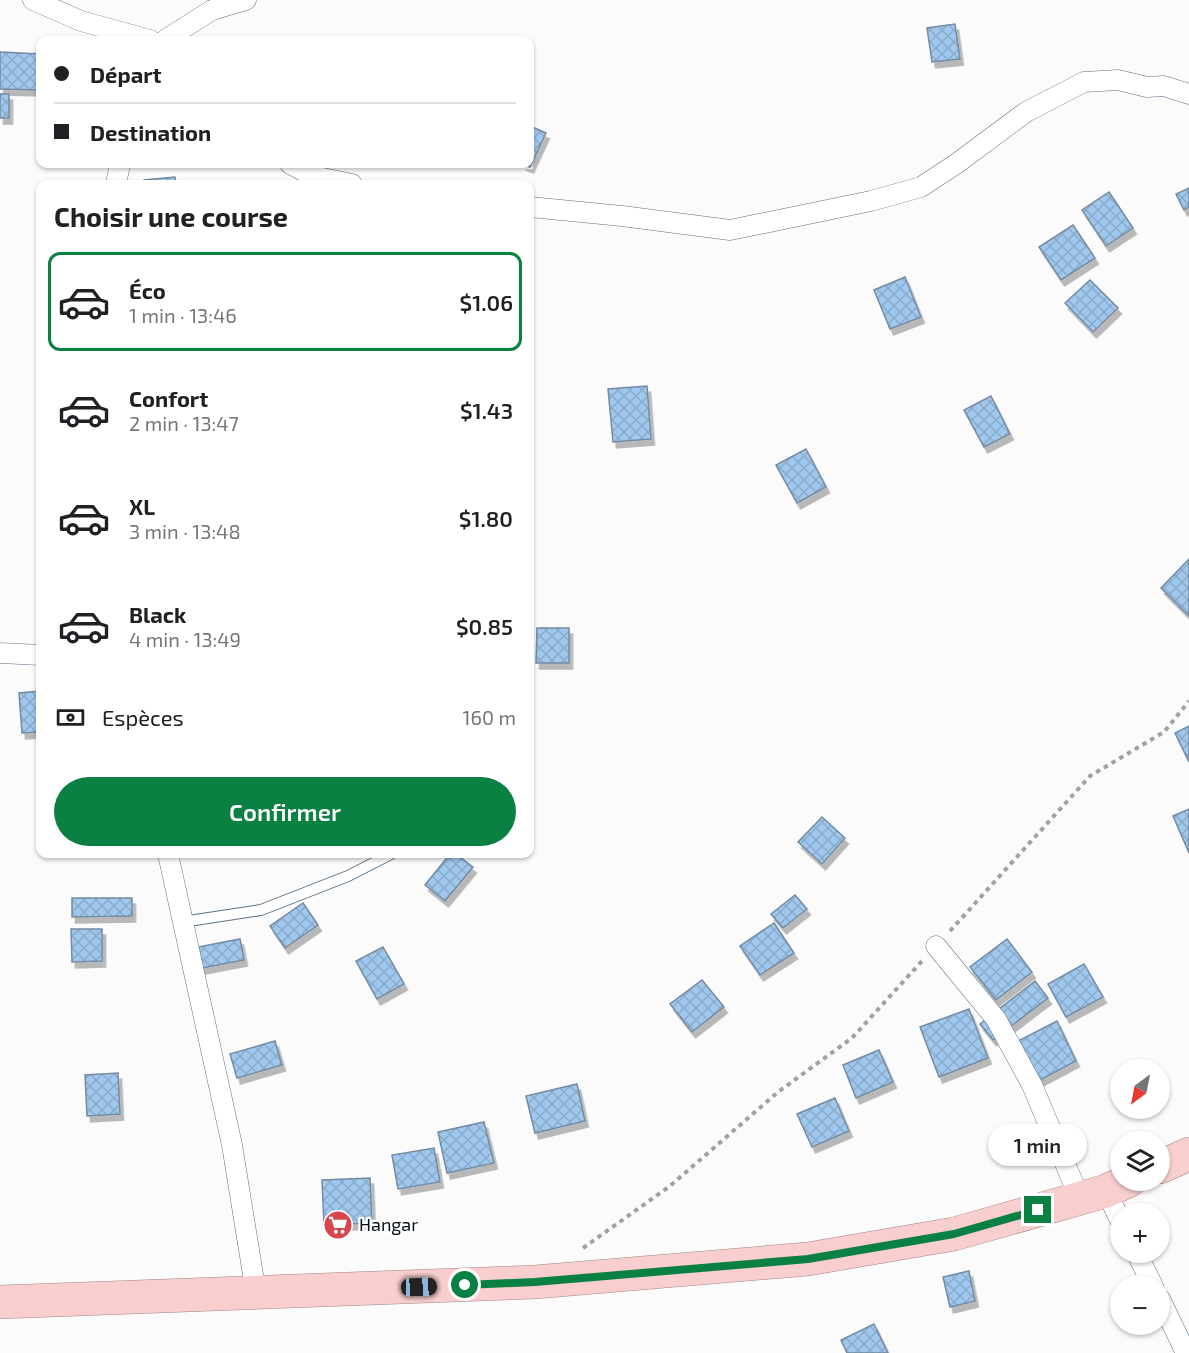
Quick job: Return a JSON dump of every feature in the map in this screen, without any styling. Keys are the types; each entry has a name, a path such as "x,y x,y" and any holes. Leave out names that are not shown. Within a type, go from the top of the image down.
{"highway":[{"path":"1170,1163 1189,1154"},
{"path":"0,1302 535,1282 808,1259 954,1234 1109,1198"}],"street":[{"path":"33,0 81,21 135,36"},
{"path":"171,36 212,10 246,0"},
{"path":"534,207 730,230 871,201 921,187 1026,112 1084,82 1104,79 1118,80 1147,87 1164,86 1189,78"},
{"path":"1164,86 1189,94"},
{"path":"298,168 314,176 333,180"},
{"path":"0,653 36,655"},
{"path":"169,858 232,1146 256,1293"},
{"path":"936,946 996,1019 1032,1085 1109,1198"},
{"path":"1170,1320 1186,1353"}],"lane":[{"path":"182,922 261,910 348,876 382,858"}],"path":[{"path":"574,1255 670,1186 778,1092 852,1038 1090,776 1164,732 1189,701"}],"building":[{"path":"955,24 960,59 932,62 927,28"},
{"path":"0,52 36,54 36,90 0,89"},
{"path":"0,94 9,94 9,118 0,118"},
{"path":"534,128 546,133 534,158"},
{"path":"175,177 175,180 144,180"},
{"path":"1189,188 1189,207 1184,210 1176,194"},
{"path":"1109,192 1133,228 1106,246 1082,210"},
{"path":"1073,225 1095,258 1061,280 1039,247"},
{"path":"905,277 921,317 890,329 874,290"},
{"path":"1090,280 1118,308 1093,332 1065,303"},
{"path":"647,386 651,439 613,442 608,389"},
{"path":"991,396 1010,434 984,447 964,410"},
{"path":"806,449 826,487 797,503 776,465"},
{"path":"1189,559 1189,616 1161,588"},
{"path":"537,628 569,628 569,663 536,663"},
{"path":"36,691 36,732 22,733 19,693"},
{"path":"1189,726 1189,762 1175,733"},
{"path":"1189,809 1189,853 1173,816"},
{"path":"822,817 845,838 822,864 798,842"},
{"path":"447,858 461,858 473,867 445,901 425,885"},
{"path":"795,895 807,909 783,928 771,914"},
{"path":"72,898 132,898 132,916 72,917"},
{"path":"303,903 318,925 285,948 270,926"},
{"path":"774,923 794,953 760,975 740,946"},
{"path":"71,929 102,929 102,961 72,962"},
{"path":"240,939 244,960 202,968 198,947"},
{"path":"1007,939 1032,972 996,1000 970,967"},
{"path":"383,947 404,984 377,999 356,961"},
{"path":"1084,964 1103,997 1066,1017 1048,984"},
{"path":"702,980 724,1007 692,1032 670,1004"},
{"path":"1035,981 1048,998 993,1040 980,1024"},
{"path":"969,1009 988,1058 939,1077 920,1027"},
{"path":"1057,1021 1076,1061 1038,1081 1018,1041"},
{"path":"275,1041 282,1065 237,1078 230,1054"},
{"path":"879,1050 893,1082 856,1098 843,1065"},
{"path":"118,1073 120,1114 87,1116 85,1075"},
{"path":"577,1084 585,1121 535,1133 526,1096"},
{"path":"835,1098 849,1131 812,1147 797,1114"},
{"path":"484,1122 494,1163 447,1173 438,1132"},
{"path":"434,1148 440,1182 398,1189 392,1155"},
{"path":"370,1178 372,1223 324,1225 322,1180"},
{"path":"969,1271 975,1301 950,1307 943,1277"},
{"path":"874,1324 888,1353 847,1353 841,1340"}],"place":[{"name":"Hangar","path":"338,1225"}],"route":[{"path":"465,1285 535,1282 808,1259 954,1234 1038,1210"}]}
